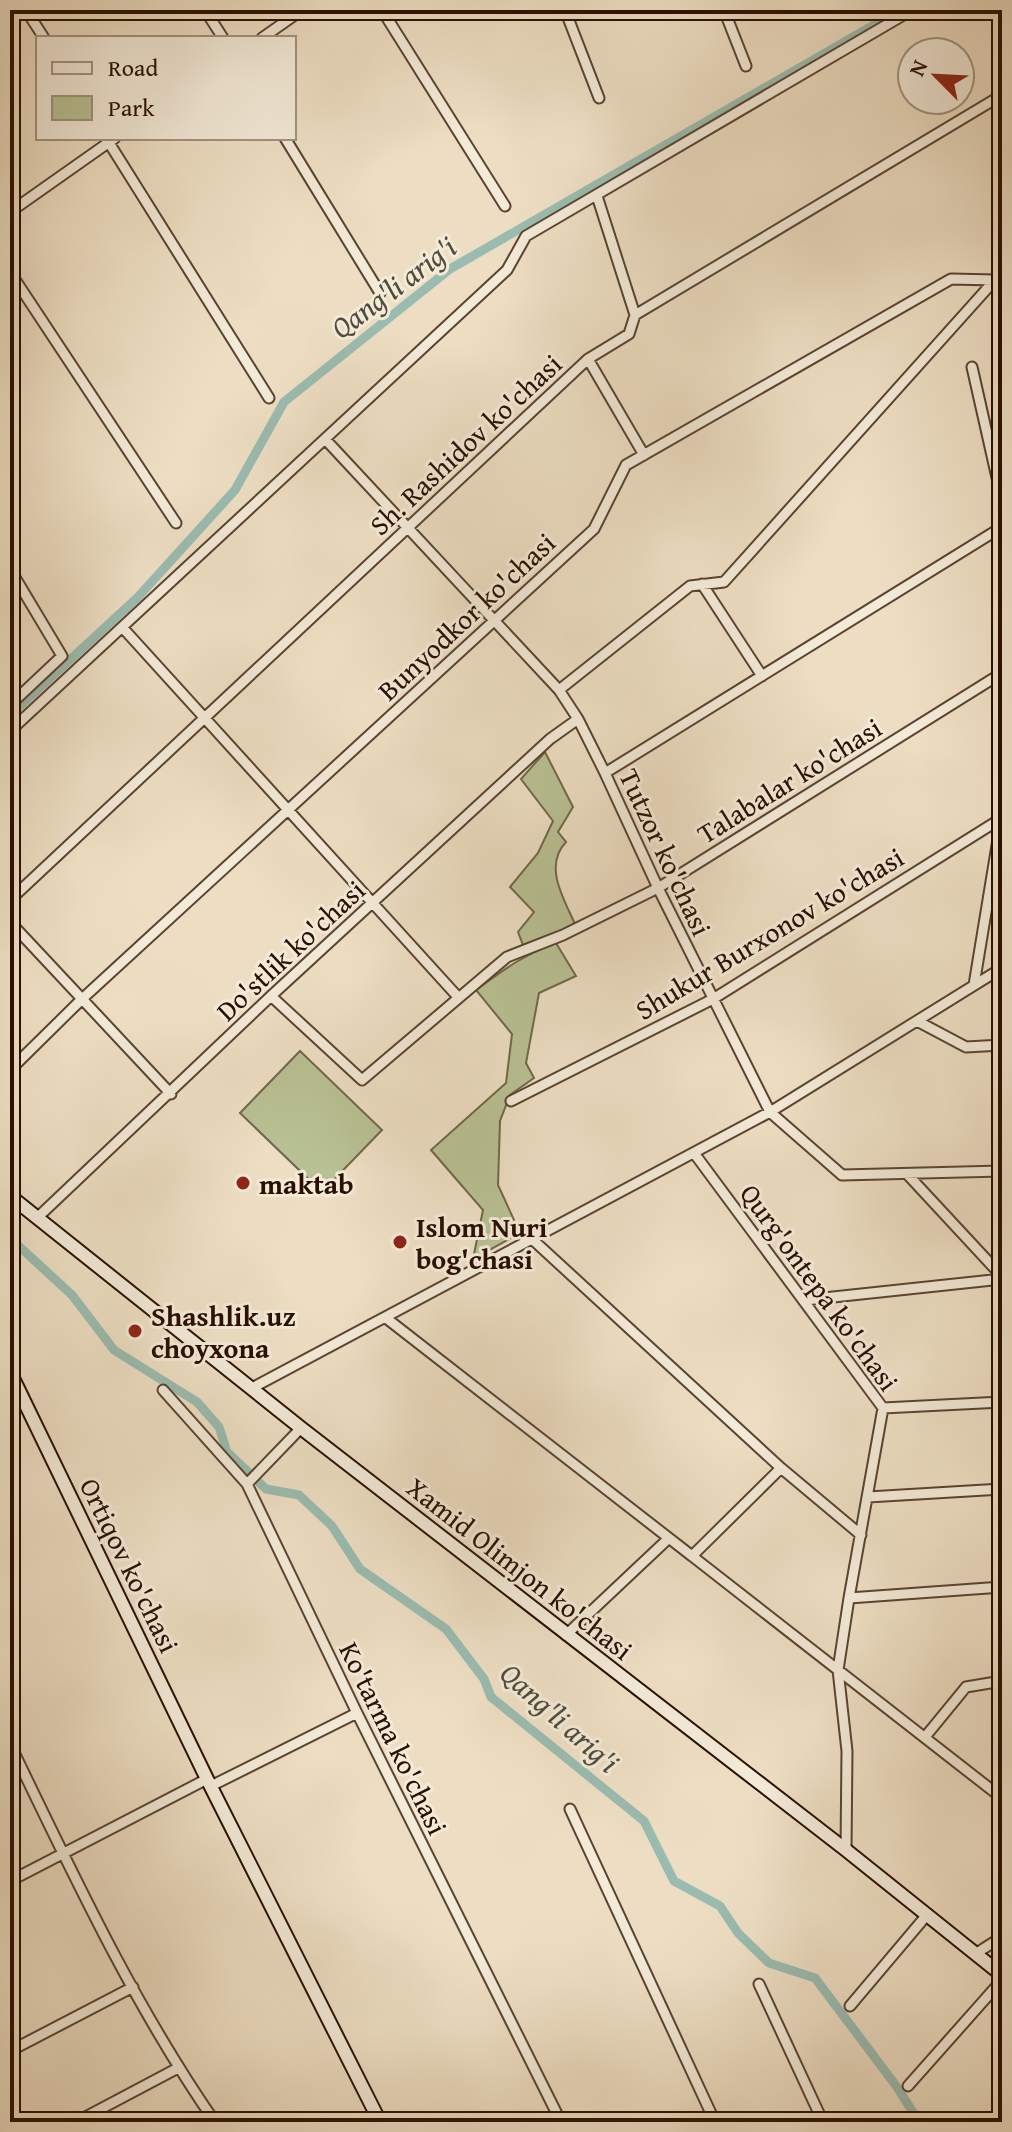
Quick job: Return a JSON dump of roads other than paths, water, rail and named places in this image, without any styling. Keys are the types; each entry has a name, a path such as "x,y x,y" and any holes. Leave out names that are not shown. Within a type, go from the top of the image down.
{"main road":[{"name":"Xamid Olimjon ko'chasi","path":"10,1196 301,1428 846,1850 1002,1977"},
{"name":"Ortiqov ko'chasi","path":"10,1372 209,1783 380,2122"}],"street":[{"path":"26,10 43,36"},
{"path":"205,10 222,36"},
{"path":"265,36 302,10"},
{"path":"382,10 505,206"},
{"path":"565,10 599,98"},
{"path":"724,10 746,66"},
{"path":"10,731 507,270 526,236 912,10"},
{"name":"Sh. Rashidov ko'chasi","path":"10,900 588,359 629,334 635,315 1002,95"},
{"path":"10,212 109,140"},
{"path":"111,140 269,398"},
{"path":"286,140 380,293"},
{"path":"597,196 635,315"},
{"path":"10,272 176,523"},
{"path":"559,690 690,586 724,582 998,276"},
{"name":"Bunyodkor ko'chasi","path":"10,1070 82,999 594,529 626,465 951,279 998,276"},
{"path":"588,359 644,455"},
{"path":"972,367 1002,500"},
{"name":"Tutzor ko'chasi","path":"325,439 559,690 578,719 770,1112 842,1175 1002,1171"},
{"path":"605,773 1002,527"},
{"path":"10,569 62,656 10,705"},
{"path":"702,584 762,676"},
{"path":"122,627 458,997"},
{"name":"Talabalar ko'chasi","path":"271,996 362,1080 507,957 563,935 658,888 1002,673"},
{"name":"Do'stlik ko'chasi","path":"37,1218 271,996 550,739 578,719"},
{"path":"974,985 1002,817"},
{"name":"Shukur Burxonov ko'chasi","path":"511,1101 713,999 1002,817"},
{"path":"10,922 171,1094"},
{"path":"252,1388 770,1112 1002,968"},
{"path":"917,1021 966,1047 1002,1045"},
{"name":"Qurg'ontepa ko'chasi","path":"694,1153 883,1408 838,1670 847,1751 846,1850"},
{"path":"908,1175 1002,1276"},
{"path":"532,1239 781,1468 861,1535"},
{"path":"805,1300 1002,1276"},
{"path":"386,1318 1002,1798"},
{"name":"Ko'tarma ko'chasi","path":"163,1390 251,1479 357,1713 561,2122"},
{"path":"883,1408 1002,1402"},
{"path":"251,1479 301,1428"},
{"path":"692,1556 781,1468"},
{"path":"868,1497 1002,1489"},
{"path":"566,1635 669,1538"},
{"path":"849,1598 1002,1587"},
{"path":"925,1737 966,1687 1002,1681"},
{"path":"10,1881 357,1713"},
{"path":"10,1744 133,1987 178,2068 215,2122"},
{"path":"570,1809 715,2122"},
{"path":"850,2006 926,1916"},
{"path":"975,1954 1002,1937"},
{"path":"908,2086 1002,1977"},
{"path":"759,1984 823,2122"},
{"path":"10,2051 133,1987"},
{"path":"76,2122 178,2068"}],"waterway":[{"name":"Qang'li arig'i","path":"10,715 138,597 235,490 284,402 450,269 900,10"},
{"name":"Qang'li arig'i","path":"10,1238 72,1295 114,1350 197,1402 219,1427 227,1452 266,1489 299,1495 332,1526 360,1569 446,1629 484,1679 491,1697 644,1821 674,1881 720,1906 738,1933 769,1963 815,1978 897,2087 919,2122"}],"place":[{"name":"maktab","path":"243,1183"},
{"name":"Islom Nuri bog'chasi","path":"400,1242"},
{"name":"Shashlik.uz choyxona","path":"135,1331"}]}
